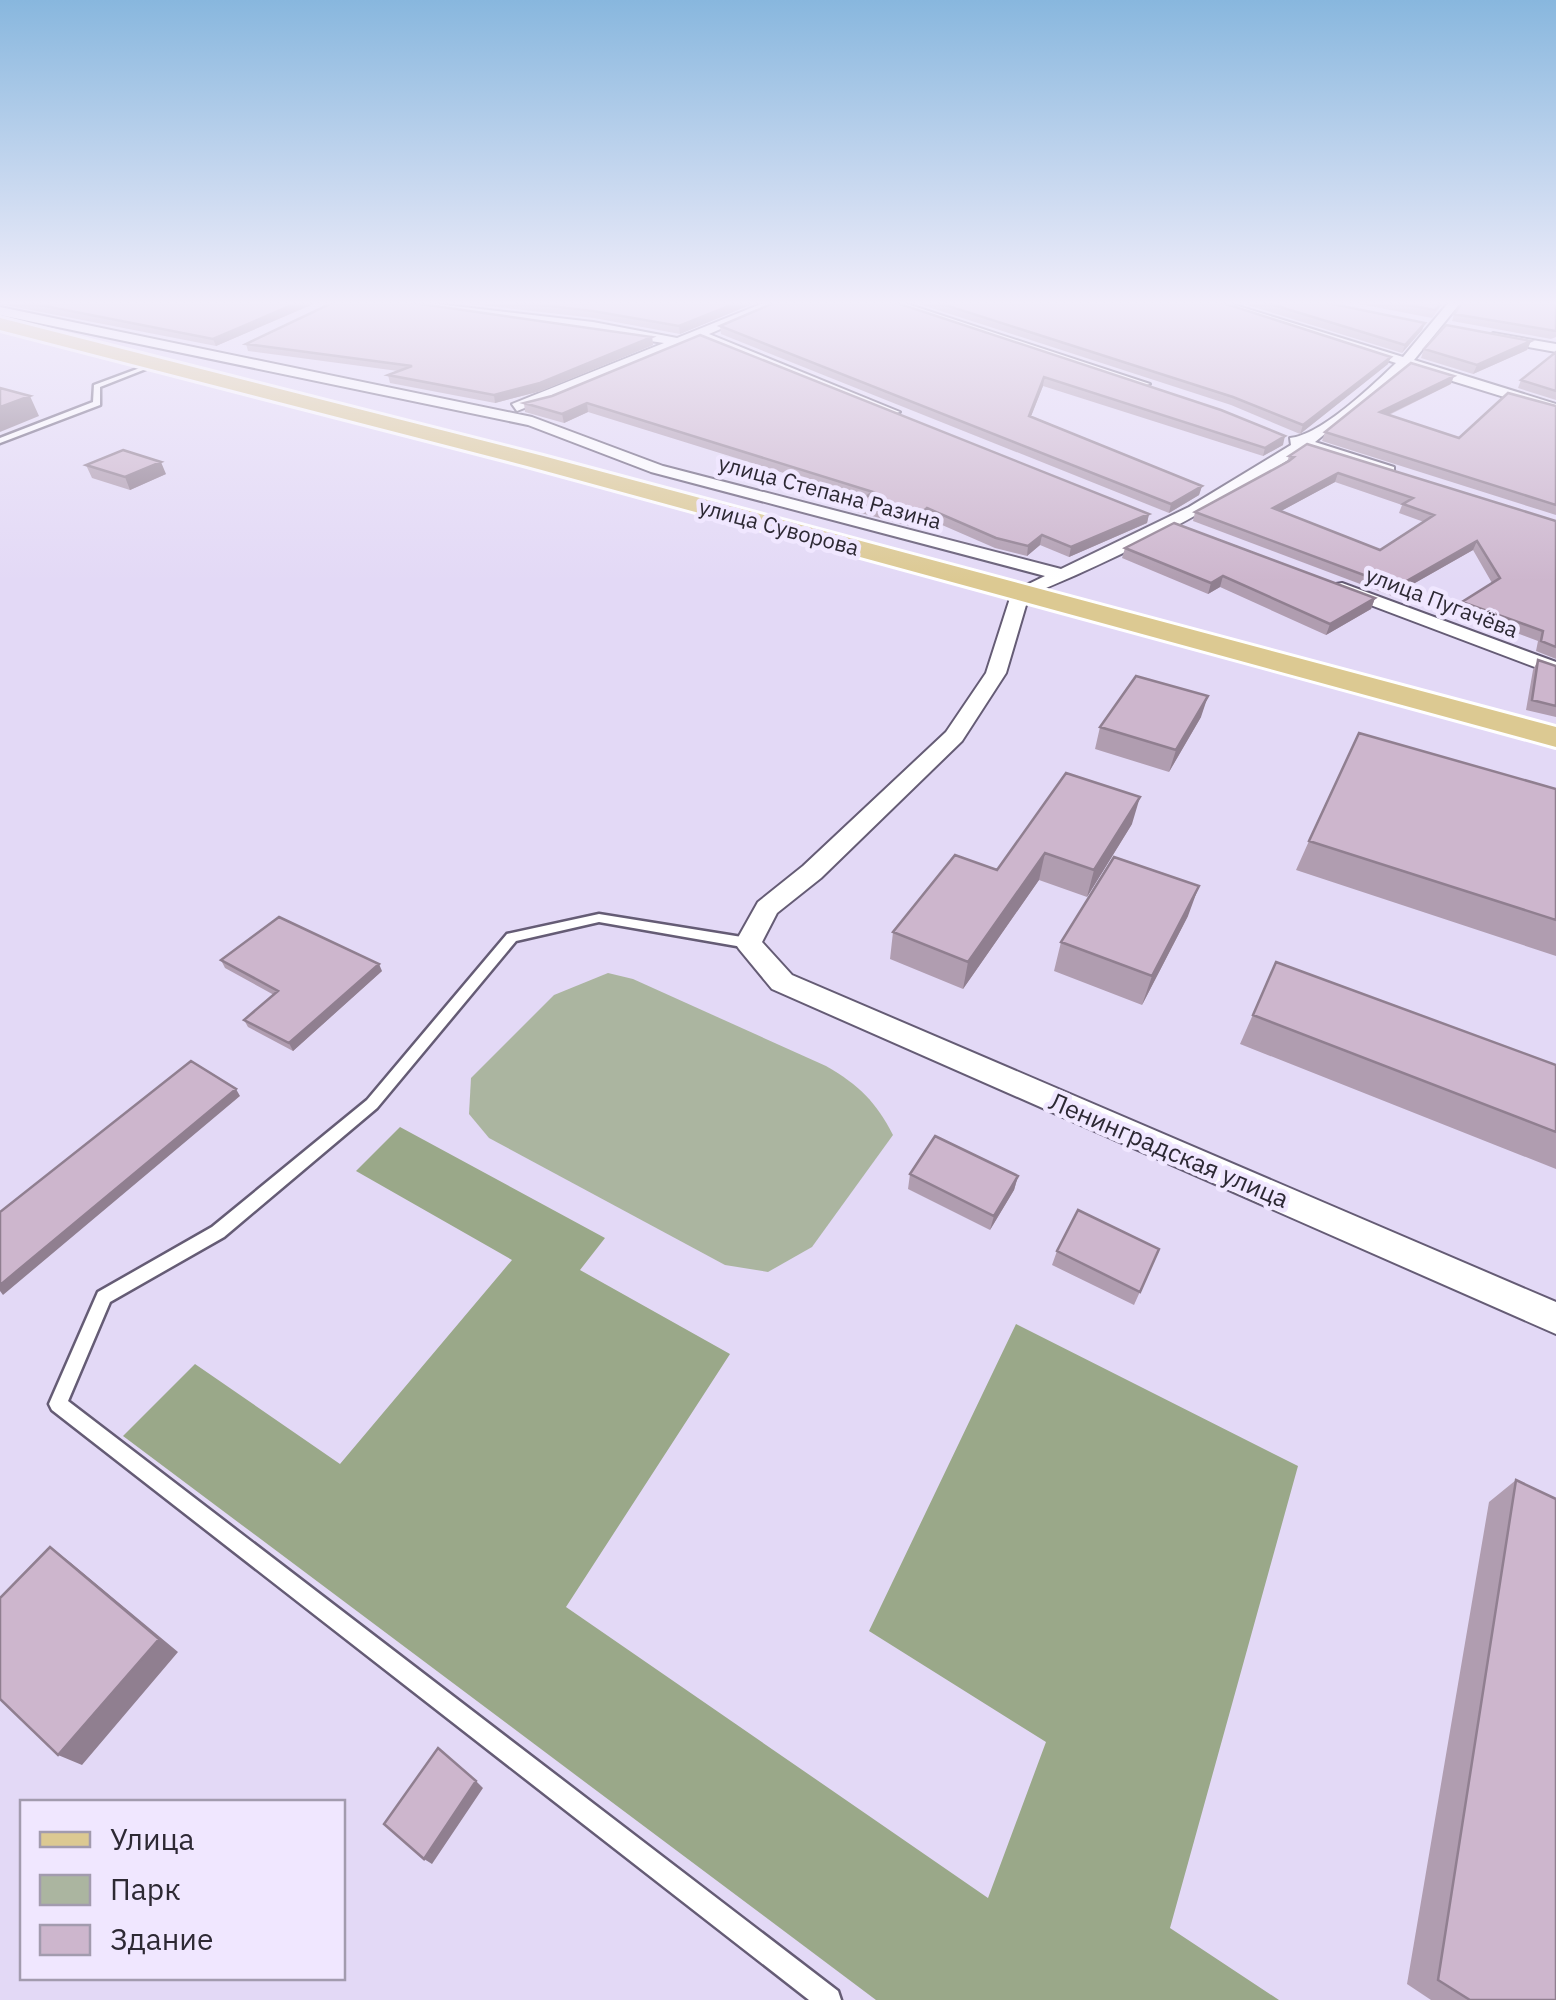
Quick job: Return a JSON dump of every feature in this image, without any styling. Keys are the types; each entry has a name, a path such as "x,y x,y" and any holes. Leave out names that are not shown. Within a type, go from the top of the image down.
{"main road":[{"name":"улица Суворова","path":"282,395 1556,737"}],"street":[{"name":"улица Степана Разина","path":"406,395 532,421 657,469 1066,576"},
{"path":"419,431 553,395"},
{"path":"852,395 916,421"},
{"path":"748,943 767,908 812,872 954,736 996,673 1021,592 1066,576 1170,523 1361,395"},
{"path":"1515,395 1556,409"},
{"path":"1294,440 1410,477"},
{"path":"1152,516 1189,530"},
{"name":"улица Пугачёва","path":"1317,579 1556,670"},
{"name":"Ленинградская улица","path":"748,943 782,982 1556,1318"}],"lane":[{"path":"0,441 97,403 97,395"},
{"path":"748,943 599,918 512,937 372,1104 218,1232 104,1296 58,1404 829,2000"}],"green space":[{"path":"608,973 633,979 826,1066 857,1087 880,1113 893,1135 812,1247 768,1272 725,1265 489,1138 469,1114 471,1078 554,995"},
{"path":"400,1127 605,1238 580,1270 730,1354 566,1607 988,1898 1046,1742 869,1631 1016,1324 1298,1466 1170,1928 1279,2000 876,2000 123,1436 195,1364 340,1464 512,1260 356,1171"}],"building":[{"path":"0,395 30,396 0,407"},
{"path":"851,395 1149,514 1071,547 1042,535 1028,546 996,538 927,508 915,518 858,503 873,492 587,403 562,414 524,403 552,396"},
{"path":"896,395 1037,395 1029,416 1202,486 1171,504"},
{"path":"1101,395 1177,395 1285,436 1265,448"},
{"path":"1228,395 1341,395 1303,425"},
{"path":"1371,395 1414,395 1380,412 1459,438 1505,395 1556,406 1556,505 1325,432"},
{"path":"1307,444 1556,521 1556,647 1541,641 1543,631 1462,602 1500,578 1477,541 1396,587 1195,512 1294,457 1289,456","holes":["1338,473 1413,498 1403,504 1434,515 1380,550 1273,508"]},
{"path":"123,450 161,462 125,477 86,465"},
{"path":"1174,523 1375,598 1330,624 1223,576 1211,583 1125,548"},
{"path":"1538,660 1556,666 1556,706 1532,700"},
{"path":"1136,676 1208,696 1176,750 1100,727"},
{"path":"1359,733 1556,789 1556,920 1309,841"},
{"path":"1066,773 1140,797 1094,870 1045,853 968,962 893,932 955,855 997,870"},
{"path":"1114,857 1199,886 1152,976 1061,942"},
{"path":"279,917 379,964 289,1043 244,1020 278,991 221,960"},
{"path":"1276,962 1556,1065 1556,1132 1253,1015"},
{"path":"191,1061 236,1089 0,1285 0,1212"},
{"path":"935,1136 1018,1176 994,1216 910,1174"},
{"path":"1078,1210 1159,1249 1140,1292 1057,1251"},
{"path":"1516,1480 1556,1499 1556,2000 1470,2000 1438,1980"},
{"path":"50,1547 159,1639 58,1755 0,1699 0,1598"},
{"path":"438,1748 476,1781 424,1859 384,1824"}]}
